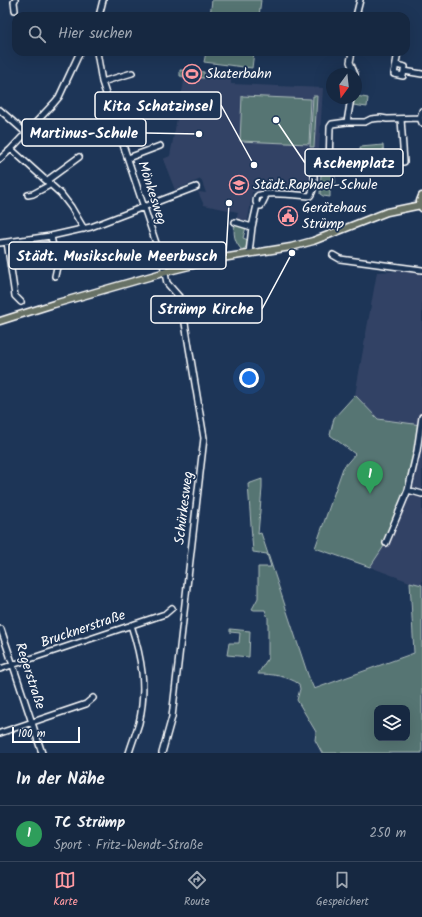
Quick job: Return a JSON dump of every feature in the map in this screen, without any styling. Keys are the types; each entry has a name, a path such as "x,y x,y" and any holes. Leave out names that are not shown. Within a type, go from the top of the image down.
{"main road":[{"path":"0,321 164,272 222,258 313,242 387,212 421,206 422,196"}],"street":[{"path":"15,0 15,10"},
{"path":"100,12 103,0"},
{"path":"357,12 360,0"},
{"path":"0,159 59,97 78,56"},
{"name":"Mönkesweg","path":"99,56 102,82 163,264 164,272"},
{"path":"351,56 350,62 352,68"},
{"path":"396,65 405,67 403,76 394,74 397,56"},
{"path":"404,71 422,74"},
{"path":"102,82 132,73"},
{"path":"347,122 350,104"},
{"path":"0,110 26,133"},
{"path":"401,119 404,162 367,163 361,168 335,170 329,166 329,128 332,124 365,122 371,119 381,118 401,119 421,121 422,111"},
{"path":"128,158 160,146"},
{"path":"11,149 61,194 71,207 84,229"},
{"path":"28,195 34,194 48,186 49,179 79,157"},
{"path":"249,253 252,227 257,205 261,206 265,198 262,195 310,196 314,189 314,173"},
{"path":"0,243 51,236 84,229 196,187"},
{"path":"235,222 252,227"},
{"path":"51,236 58,267 55,276"},
{"path":"8,242 16,296 20,302"},
{"path":"333,255 340,259 422,270"},
{"name":"Schürkesweg","path":"162,753 172,717 204,438 181,299 167,283 164,272"},
{"path":"386,544 408,490 417,451 422,417"},
{"path":"408,490 422,494"},
{"name":"Brucknerstraße","path":"0,670 164,614 172,608"},
{"path":"129,753 138,725 143,692 143,674 140,655 131,625"},
{"name":"Regerstraße","path":"1,629 42,753"},
{"path":"0,733 86,704 93,698"}],"shaded area":[{"path":"180,70 231,73 231,84 323,88 318,164 313,177 312,190 309,194 252,192 247,224 236,221 238,212 204,205 198,192 206,193 201,179 175,190 163,159 170,156 184,81 180,76"},
{"path":"422,270 422,585 370,567 386,543 378,419 355,395 377,272"}],"green space":[{"path":"212,0 261,0 260,12 210,12"},
{"path":"205,56 254,56 252,68 204,62"},
{"name":"Skaterbahn","path":"180,70 204,72 204,78 180,76"},
{"path":"242,96 311,99 309,144 240,141"},
{"path":"313,96 317,96 314,147 310,147"},
{"path":"362,97 368,98 367,107 353,105 362,104"},
{"path":"383,145 384,160 361,161 360,147"},
{"path":"334,172 336,186 330,187 330,197 323,196 320,194 321,173"},
{"path":"235,223 246,227 243,238 248,240 248,243 242,250 237,244 235,237"},
{"path":"355,395 378,419 421,425 408,490 386,543 370,567 315,548 343,468 355,454 330,435 334,418"},
{"path":"262,479 258,534 261,533 314,689 414,653 410,582 422,585 422,753 322,753 315,740 316,732 297,700 300,689 299,684 290,679 279,676 258,674 268,658 268,618 265,610 252,609 258,598 258,567 271,567 267,554 253,552 248,484"},
{"path":"230,629 250,631 249,657 227,655 229,643 239,643 240,633 230,632"}],"place":[{"name":"Skaterbahn","path":"192,74"},
{"name":"Aschenplatz","path":"276,120"},
{"name":"Martinus-Schule","path":"199,134"},
{"name":"Kita Schatzinsel","path":"254,165"},
{"name":"Städt.Raphael-Schule","path":"239,185"},
{"name":"Städt. Musikschule Meerbusch","path":"229,203"},
{"name":"Gerätehaus Strümp","path":"288,216"},
{"name":"Strümp Kirche","path":"292,253"},
{"name":"TC Strümp","path":"370,494"}]}
